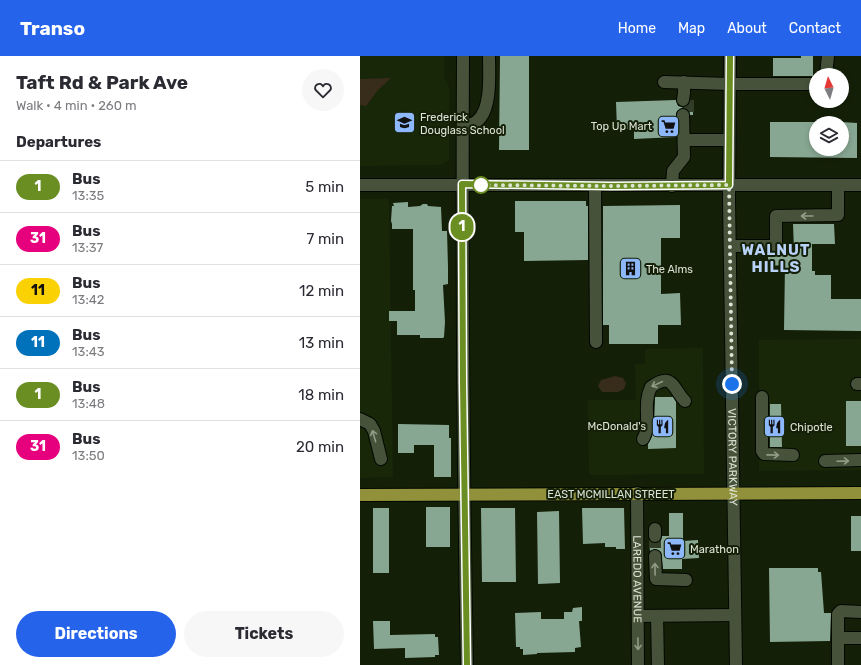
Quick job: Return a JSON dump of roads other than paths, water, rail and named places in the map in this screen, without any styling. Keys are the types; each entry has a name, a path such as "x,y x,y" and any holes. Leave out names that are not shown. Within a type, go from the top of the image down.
{"main road":[{"name":"EAST MCMILLAN STREET","path":"360,496 637,493 861,493"}],"street":[{"path":"464,56 462,184 467,665"},
{"path":"463,128 480,118 488,101 489,56"},
{"name":"VICTORY PARKWAY","path":"730,56 729,185 736,665"},
{"path":"827,68 828,56"},
{"path":"664,82 685,94 730,84 809,84"},
{"path":"672,186 672,171 684,158 685,119"},
{"path":"684,140 729,140"},
{"path":"360,185 861,185"},
{"path":"730,246 776,246 776,216 838,216 838,185"},
{"path":"595,186 596,342"},
{"path":"643,439 647,433 646,398 651,387 662,381 669,381 676,386 680,395 685,401"},
{"path":"762,397 762,451 764,454 793,456"},
{"path":"360,419 370,424 374,431 381,459"},
{"path":"826,461 861,460"},
{"name":"LAREDO AVENUE","path":"637,493 638,665"},
{"path":"655,556 656,579 686,580"},
{"path":"838,665 838,614 841,611 861,612"},
{"path":"638,616 735,615"},
{"path":"657,616 658,665"},
{"path":"838,638 861,638"}],"tunnel":[{"path":"688,100 688,115"},
{"path":"655,536 655,556"}],"place":[{"name":"Frederick Douglass School","path":"404,123"},
{"name":"Top Up Mart","path":"668,126"},
{"name":"The Alms","path":"631,269"},
{"name":"McDonald's","path":"662,426"},
{"name":"Chipotle","path":"774,427"},
{"name":"Marathon","path":"674,549"}],"district":[{"name":"WALNUT HILLS","path":"776,258"}]}
